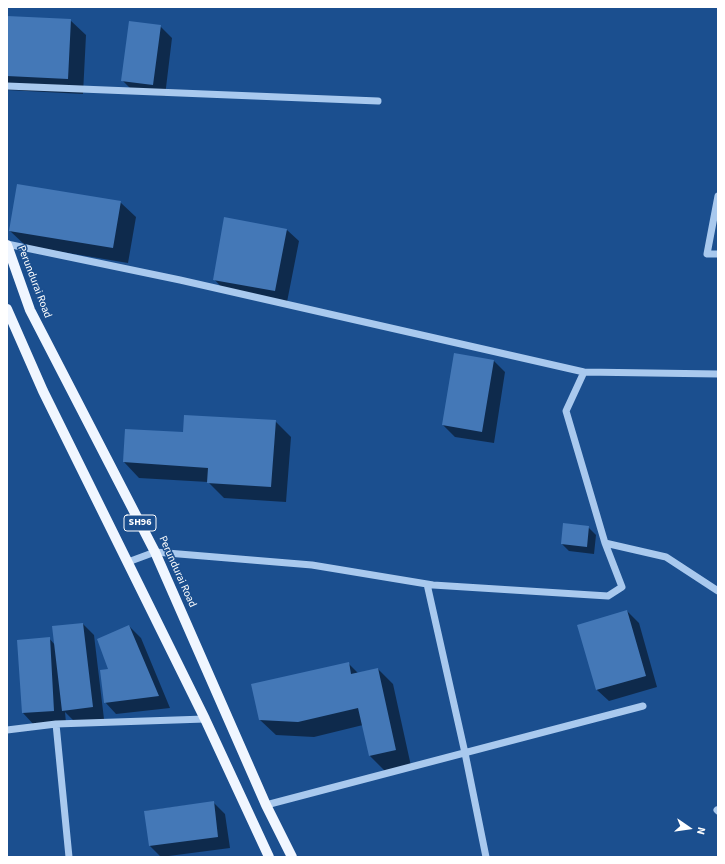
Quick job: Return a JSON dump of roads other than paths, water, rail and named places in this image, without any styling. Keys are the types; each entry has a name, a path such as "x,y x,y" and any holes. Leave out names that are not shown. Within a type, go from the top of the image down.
{"main road":[{"name":"Perundurai Road","path":"7,245 30,310 155,552 266,805 292,857"},
{"path":"7,309 43,391 205,719 269,857"}],"street":[{"path":"7,86 378,101"},
{"path":"718,196 707,254 718,254"},
{"path":"7,245 195,283 584,372 718,374"},
{"path":"128,562 155,552 312,565 427,584 608,596 622,587 605,542 566,411 584,372"},
{"path":"605,542 666,557 718,592"},
{"path":"427,584 465,753 486,857"},
{"path":"266,805 643,706"},
{"path":"7,730 56,724 205,719"},
{"path":"56,724 69,857"}]}
